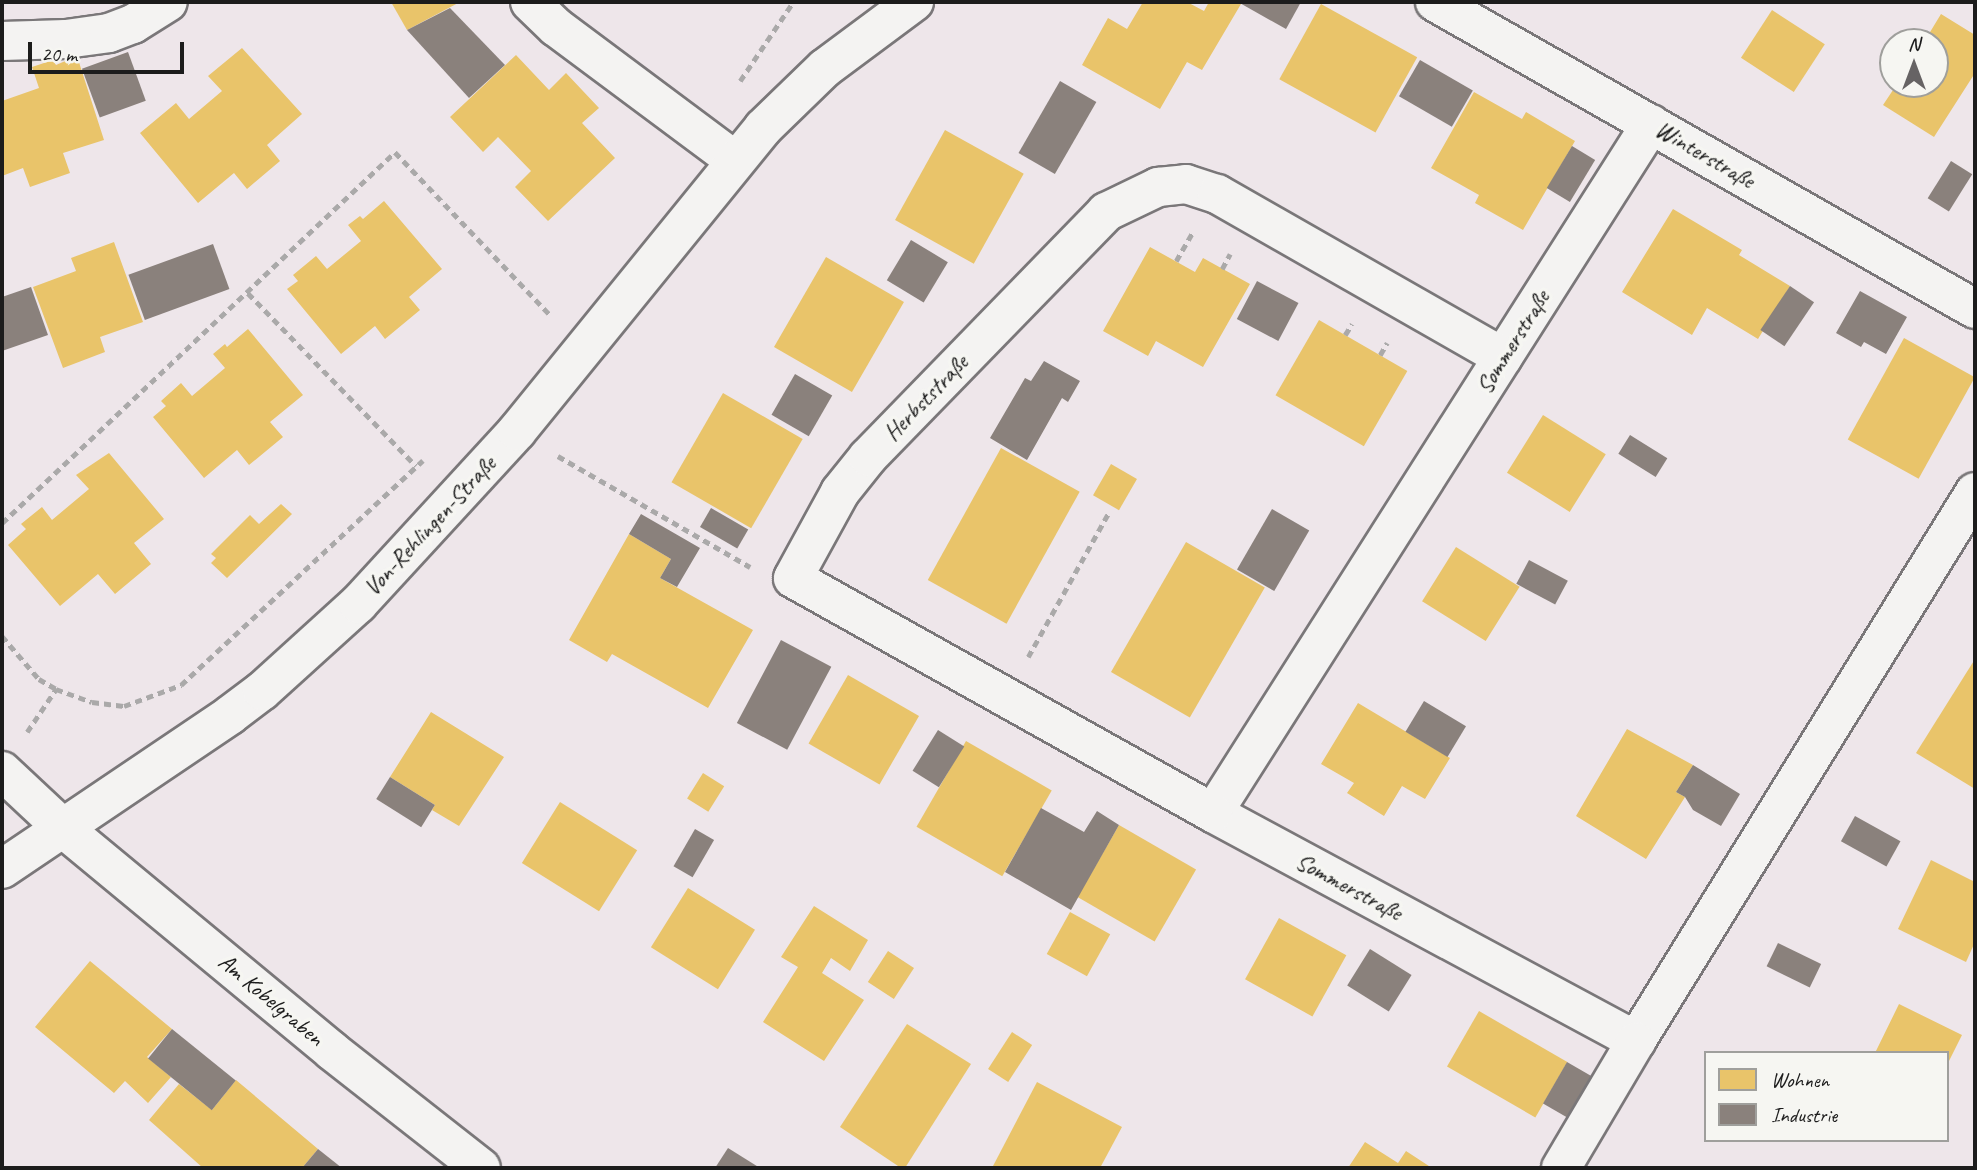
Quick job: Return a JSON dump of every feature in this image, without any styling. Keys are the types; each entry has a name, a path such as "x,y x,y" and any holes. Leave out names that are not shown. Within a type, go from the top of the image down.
{"street":[{"path":"2,41 66,39 109,33 133,23 168,2"},
{"path":"530,2 556,27 736,161"},
{"name":"Von-Rehlingen-Straße","path":"2,869 262,691 358,604 517,431 736,161 809,82 862,37 914,2"},
{"name":"Winterstraße","path":"1435,2 1975,309"},
{"name":"Sommerstraße","path":"1636,1041 1213,813 1651,124"},
{"name":"Herbststraße","path":"793,578 840,492 868,457 1105,212 1158,187 1186,184 1217,194 1503,357"},
{"path":"1561,1168 1636,1041 1975,492"},
{"path":"793,578 1213,813"},
{"name":"Am Kobelgraben","path":"2,771 64,829 332,1051 481,1168"}],"path":[{"path":"702,138 793,2"},
{"path":"2,523 395,152 558,324"},
{"path":"248,293 416,466"},
{"path":"2,636 39,679 56,689 92,702 124,706 181,685 425,458"},
{"path":"589,474 772,580 793,578"},
{"path":"1005,699 1108,514"},
{"path":"25,734 56,689"}],"building: Wohnen":[{"path":"391,2 460,2 407,30"},
{"path":"1143,2 1187,2 1204,11 1209,2 1241,4 1202,70 1187,62 1160,109 1082,65 1108,18 1127,29"},
{"path":"1321,4 1417,57 1376,133 1279,79"},
{"path":"1772,10 1825,44 1794,92 1741,58"},
{"path":"1941,14 1975,35 1975,73 1934,137 1883,105 1888,98 1949,98 1949,28 1932,28"},
{"path":"242,48 302,114 267,145 280,161 247,189 234,173 198,203 140,133 176,103 189,119 222,91 208,76"},
{"path":"516,55 549,90 566,73 599,108 582,123 615,158 548,221 515,187 531,171 498,137 483,152 450,117"},
{"path":"77,56 104,140 63,153 70,173 30,187 23,168 2,176 2,101 39,88 32,67 53,60 56,65"},
{"path":"1474,92 1522,119 1526,112 1575,141 1523,230 1475,203 1479,195 1431,168"},
{"path":"945,130 1024,174 974,264 895,220"},
{"path":"384,201 442,269 409,297 420,310 385,339 375,326 341,354 287,289 298,281 293,275 316,256 327,269 361,241 348,225 360,216 363,219"},
{"path":"1673,209 1742,250 1739,255 1790,286 1758,339 1707,308 1692,335 1622,292"},
{"path":"114,242 143,322 100,337 105,352 63,368 33,287 76,271 71,258"},
{"path":"1150,247 1195,272 1203,258 1250,284 1203,367 1156,341 1148,356 1103,331"},
{"path":"826,257 904,302 852,392 774,347"},
{"path":"1319,320 1407,371 1364,446 1276,395"},
{"path":"248,329 303,395 270,422 283,437 249,465 237,450 204,478 153,417 166,406 161,401 181,383 192,396 225,368 213,354 225,344 227,347"},
{"path":"1904,338 1975,377 1919,479 1848,439"},
{"path":"723,393 803,439 751,528 672,482"},
{"path":"1543,415 1606,454 1570,512 1507,473"},
{"path":"1001,448 1080,492 1007,624 928,580"},
{"path":"109,453 164,519 134,543 151,564 115,594 98,574 60,606 8,545 26,529 21,524 42,507 52,520 89,489 76,475"},
{"path":"1111,464 1137,479 1119,510 1093,495"},
{"path":"281,504 292,514 227,578 211,563 216,558 211,554 250,515 259,524"},
{"path":"629,534 671,559 660,578 753,630 708,708 612,654 607,662 569,640"},
{"path":"1186,542 1265,588 1190,717 1111,672"},
{"path":"1456,547 1520,587 1486,641 1422,601"},
{"path":"1975,659 1975,789 1916,753"},
{"path":"848,675 919,716 880,784 808,743"},
{"path":"1358,703 1450,758 1425,799 1402,786 1384,816 1347,793 1354,783 1321,764"},
{"path":"431,712 504,757 459,826 432,810 435,805 390,777"},
{"path":"1627,729 1693,765 1676,792 1685,797 1646,859 1576,816"},
{"path":"966,741 1052,790 1002,876 916,827"},
{"path":"703,773 724,786 708,812 687,798"},
{"path":"560,802 637,850 599,911 522,863"},
{"path":"1119,825 1196,870 1155,941 1078,897"},
{"path":"1931,860 1975,882 1975,942 1966,962 1898,929"},
{"path":"688,888 755,930 718,989 651,947"},
{"path":"814,906 868,940 850,971 831,958 822,973 864,1000 824,1061 763,1022 798,967 781,957"},
{"path":"1070,912 1110,934 1087,976 1047,954"},
{"path":"1279,918 1346,955 1312,1017 1245,979"},
{"path":"888,951 914,968 894,999 868,982"},
{"path":"90,961 172,1029 147,1057 171,1077 148,1103 125,1081 114,1093 35,1027"},
{"path":"1899,1004 1962,1035 1949,1061 1949,1051 1876,1051"},
{"path":"1479,1011 1567,1062 1535,1117 1447,1066"},
{"path":"907,1024 971,1064 905,1168 901,1168 840,1127"},
{"path":"1012,1032 1032,1045 1008,1082 988,1069"},
{"path":"236,1080 318,1149 302,1168 203,1168 149,1120 179,1084 212,1110"},
{"path":"1037,1082 1122,1127 1100,1168 993,1166"},
{"path":"1365,1142 1398,1163 1406,1151 1432,1168 1348,1168"}],"building: Industrie":[{"path":"1238,2 1301,2 1286,29"},
{"path":"450,8 505,65 469,98 407,30"},
{"path":"128,52 146,101 100,118 82,69"},
{"path":"1420,60 1473,90 1452,127 1399,96"},
{"path":"1060,81 1096,102 1055,174 1018,153"},
{"path":"1572,146 1595,160 1570,202 1547,188"},
{"path":"1951,161 1972,174 1949,212 1928,198"},
{"path":"911,240 948,262 924,302 887,280"},
{"path":"213,244 229,289 145,320 128,275"},
{"path":"1257,281 1298,303 1278,341 1237,319"},
{"path":"1790,286 1814,302 1784,346 1760,330"},
{"path":"31,287 48,335 2,351 2,297"},
{"path":"1860,291 1907,317 1886,354 1864,342 1861,347 1836,333"},
{"path":"1044,361 1080,381 1068,402 1062,398 1027,460 990,438 1025,378 1031,381"},
{"path":"795,374 832,396 809,436 772,415"},
{"path":"1630,435 1667,458 1656,477 1618,454"},
{"path":"711,508 748,530 737,549 700,527"},
{"path":"1272,509 1309,531 1274,591 1237,570"},
{"path":"641,514 700,548 677,587 660,578 671,559 629,534"},
{"path":"1529,560 1568,581 1555,604 1516,584"},
{"path":"781,640 831,667 787,750 737,723"},
{"path":"1424,701 1466,726 1447,757 1405,732"},
{"path":"938,730 964,746 939,787 913,771"},
{"path":"1693,765 1740,794 1721,826 1693,810 1685,797 1676,792"},
{"path":"390,777 435,805 421,827 376,799"},
{"path":"1041,808 1084,832 1097,811 1119,825 1071,910 1005,872"},
{"path":"1855,816 1900,841 1886,867 1841,841"},
{"path":"695,829 714,840 693,877 674,866"},
{"path":"1778,943 1821,964 1810,987 1767,966"},
{"path":"1370,949 1412,975 1389,1011 1347,985"},
{"path":"172,1029 236,1081 212,1110 148,1059"},
{"path":"1567,1062 1591,1076 1567,1118 1543,1104"},
{"path":"728,1148 760,1168 715,1168"},
{"path":"318,1149 342,1168 302,1168"}]}
